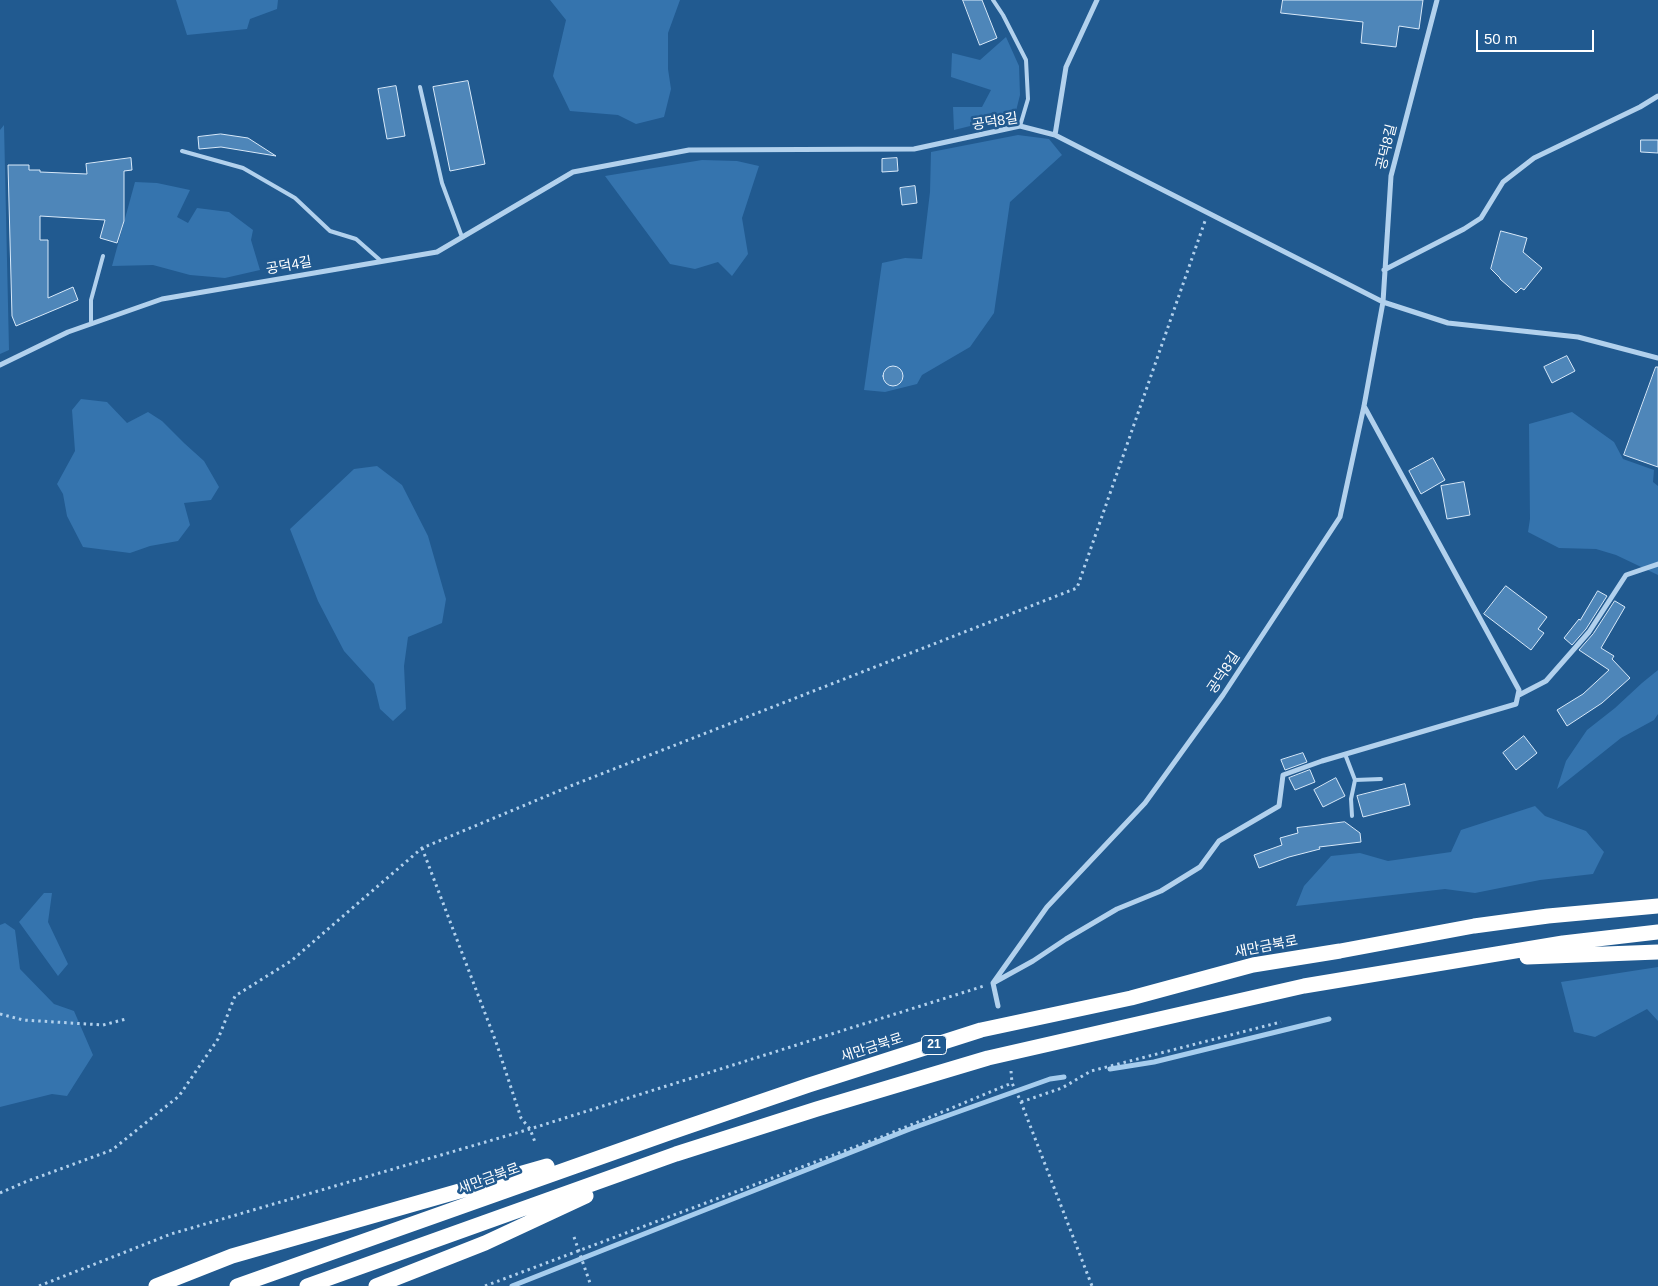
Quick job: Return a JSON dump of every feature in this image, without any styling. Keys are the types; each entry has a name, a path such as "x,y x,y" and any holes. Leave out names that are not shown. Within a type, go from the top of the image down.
{"highway":[{"name":"새만금북로","path":"237,1286 669,1133 809,1085 981,1030 1130,998 1252,965 1474,926 1548,916 1657,906"},
{"name":"21","path":"307,1286 676,1154 817,1109 988,1058 1304,986 1563,943 1658,932"},
{"path":"1470,959 1658,952"},
{"path":"156,1286 232,1256 418,1202 669,1133"},
{"path":"376,1286 484,1242 676,1154"}],"street":[{"path":"1055,135 1066,67 1097,0"},
{"name":"공덕8길","path":"993,983 1047,907 1145,803 1223,696 1340,516 1364,406 1383,302 1391,176 1437,0"},
{"path":"1384,270 1464,229 1481,218 1503,182 1534,158 1640,107 1658,96"},
{"name":"공덕8길","path":"573,172 689,150 914,149 1020,126 1055,135 1383,302 1448,323 1578,337 1658,358"},
{"name":"공덕4길","path":"0,365 68,332 162,299 437,252 573,172"},
{"path":"998,1006 993,983 1033,962 1066,939 1117,909 1161,891 1200,867 1219,840 1279,806 1283,775 1345,754 1516,704 1520,690 1364,406"},
{"path":"1518,695 1546,681 1589,632 1626,575 1658,564"}],"lane":[{"path":"993,0 1003,15 1026,60 1028,99 1020,126"},
{"path":"420,87 442,183 462,237"},
{"path":"182,151 242,168 295,198 330,231 356,238 381,261"},
{"path":"91,324 92,300 103,256"},
{"path":"1345,754 1355,780 1351,799 1352,816"},
{"path":"1355,780 1381,778"}],"path":[{"path":"0,1193 112,1150 179,1096 218,1039 235,996 291,961 422,848 573,785 1077,588 1208,213"},
{"path":"422,848 496,1042 521,1118 530,1129 535,1142"},
{"path":"39,1286 171,1234 530,1129 993,983"},
{"path":"0,1014 23,1020 102,1025 126,1019"},
{"path":"1021,1102 1062,1088 1091,1071 1281,1022"},
{"path":"1011,1071 1012,1084 1021,1102 1092,1286"},
{"path":"485,1286 884,1136 1012,1084"},
{"path":"574,1237 591,1286"}],"shaded area":[{"path":"176,0 278,0 277,9 250,19 247,29 187,35"},
{"path":"550,0 680,0 668,33 668,69 671,89 664,117 636,124 618,115 570,111 553,76 566,20"},
{"path":"1006,37 1019,66 1020,95 1015,115 954,130 953,107 982,107 991,90 951,77 952,53 980,60"},
{"path":"4,125 9,350 0,354 0,130"},
{"path":"1018,135 1049,139 1062,155 1010,202 994,313 970,347 922,375 917,384 885,392 864,390 882,263 905,258 922,259 930,192 931,152"},
{"path":"702,160 737,161 759,166 742,218 748,254 732,276 718,262 695,269 670,264 605,176"},
{"path":"135,182 157,183 190,190 177,217 188,223 197,208 229,212 253,230 251,240 260,270 225,278 190,275 153,265 112,266"},
{"path":"81,399 107,402 127,423 148,412 162,421 204,461 219,487 211,500 184,503 190,525 178,541 150,546 130,553 83,547 67,516 63,494 57,484 75,451 72,410"},
{"path":"1572,412 1614,442 1623,459 1654,470 1653,482 1658,486 1658,575 1616,555 1596,549 1559,548 1528,532 1530,519 1529,424"},
{"path":"377,466 402,485 428,536 446,599 442,623 408,637 404,666 406,709 393,721 380,709 374,684 344,651 318,601 290,529 354,469"},
{"path":"1658,670 1658,714 1654,720 1621,738 1557,789 1566,761 1587,730"},
{"path":"1535,806 1545,816 1586,831 1604,852 1593,874 1540,880 1475,893 1445,889 1296,906 1304,886 1331,856 1360,853 1388,861 1451,852 1461,830"},
{"path":"44,893 52,893 48,922 68,964 58,976 19,922"},
{"path":"5,923 15,930 20,969 54,1004 74,1011 93,1055 67,1096 52,1094 0,1107 0,925"},
{"path":"1658,967 1658,1021 1647,1009 1595,1037 1574,1032 1561,982"}],"building":[{"path":"963,0 982,0 997,38 980,45"},
{"path":"1283,0 1423,0 1419,29 1399,26 1396,47 1361,43 1363,22 1281,13"},
{"path":"468,81 485,164 450,171 433,87"},
{"path":"396,86 405,136 387,139 378,89"},
{"path":"221,134 248,138 276,156 221,147 199,149 198,137"},
{"path":"1641,140 1658,140 1658,153 1641,152"},
{"path":"131,158 132,170 124,171 124,221 117,243 100,238 105,220 40,216 40,240 48,240 48,298 73,287 78,300 16,326 12,316 8,165 29,165 29,170 40,170 40,172 87,174 86,164"},
{"path":"897,158 898,171 882,172 882,159"},
{"path":"915,186 917,203 902,205 900,188"},
{"path":"1501,231 1527,238 1523,252 1542,268 1524,290 1521,288 1516,293 1491,269"},
{"path":"1567,356 1575,371 1552,383 1544,367"},
{"path":"893,366 900,369 903,376 900,383 893,386 886,383 883,376 886,369"},
{"path":"1656,367 1658,367 1658,467 1624,455"},
{"path":"1433,458 1445,480 1421,494 1409,471"},
{"path":"1464,482 1470,515 1447,519 1441,486"},
{"path":"1506,586 1547,617 1538,629 1544,633 1531,650 1484,614"},
{"path":"1598,591 1607,596 1586,629 1572,645 1564,638 1580,620"},
{"path":"1615,601 1625,607 1601,648 1614,656 1612,659 1630,678 1602,703 1567,726 1557,710 1583,694 1609,670 1579,650 1593,634"},
{"path":"1524,736 1537,753 1516,770 1503,753"},
{"path":"1303,753 1307,762 1285,770 1281,760"},
{"path":"1310,770 1315,782 1295,790 1289,778"},
{"path":"1336,778 1345,796 1323,807 1314,790"},
{"path":"1405,784 1410,805 1363,817 1357,796"},
{"path":"1345,822 1360,833 1361,842 1319,847 1320,849 1289,857 1259,868 1254,855 1282,845 1280,838 1298,833 1297,828"}],"waterway":[{"path":"1110,1069 1154,1062 1329,1019"},
{"path":"512,1286 910,1129 1050,1079 1064,1077"}]}
